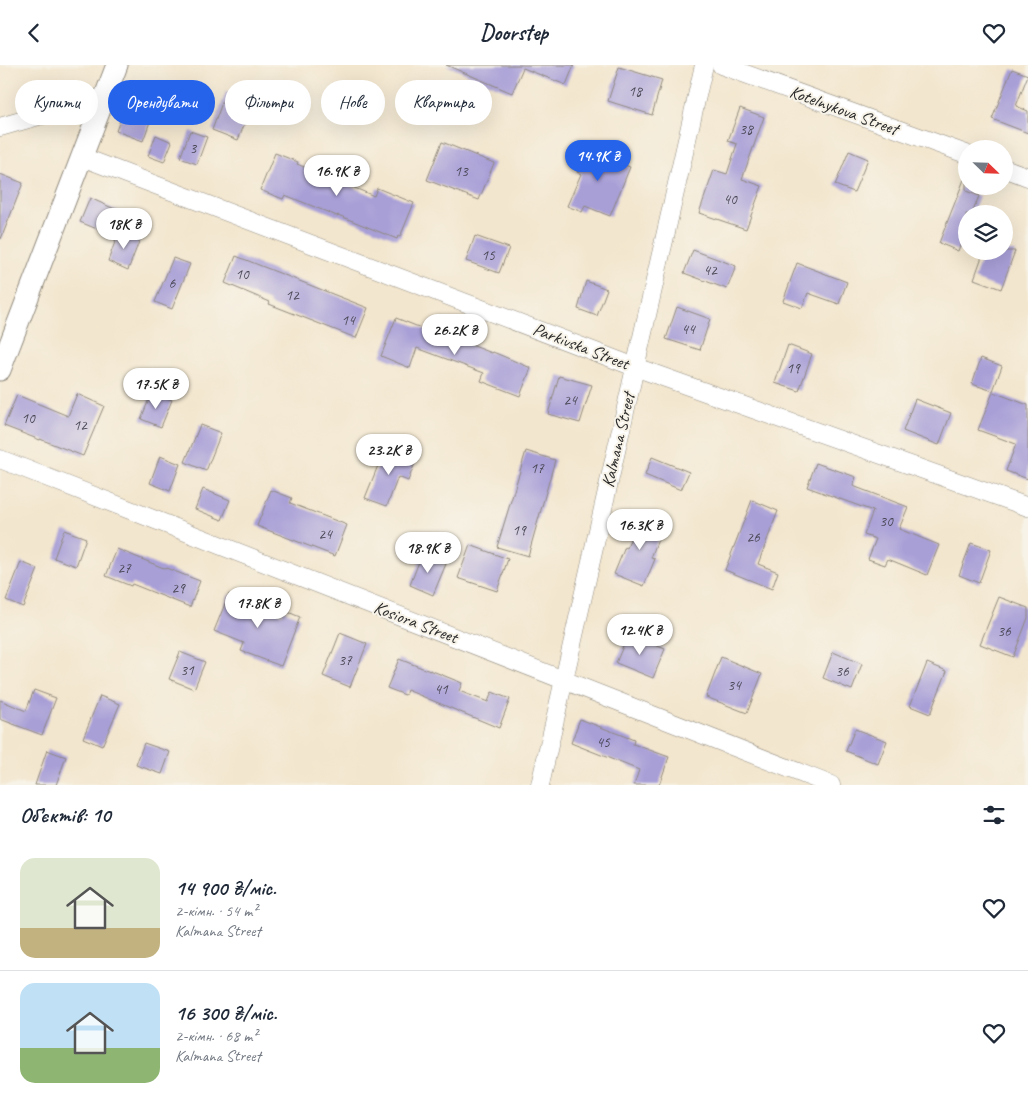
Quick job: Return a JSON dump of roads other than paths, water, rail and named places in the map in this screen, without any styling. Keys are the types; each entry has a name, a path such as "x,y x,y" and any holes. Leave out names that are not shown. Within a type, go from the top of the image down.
{"street":[{"path":"0,370 117,65"},
{"name":"Kalmana Street","path":"540,785 704,65"},
{"name":"Kotelnykova Street","path":"721,65 958,152"},
{"path":"0,127 105,97"},
{"name":"Parkivska Street","path":"82,157 635,367 1028,507"},
{"path":"1013,171 1028,177"},
{"name":"Kosiora Street","path":"0,459 831,785"}]}
